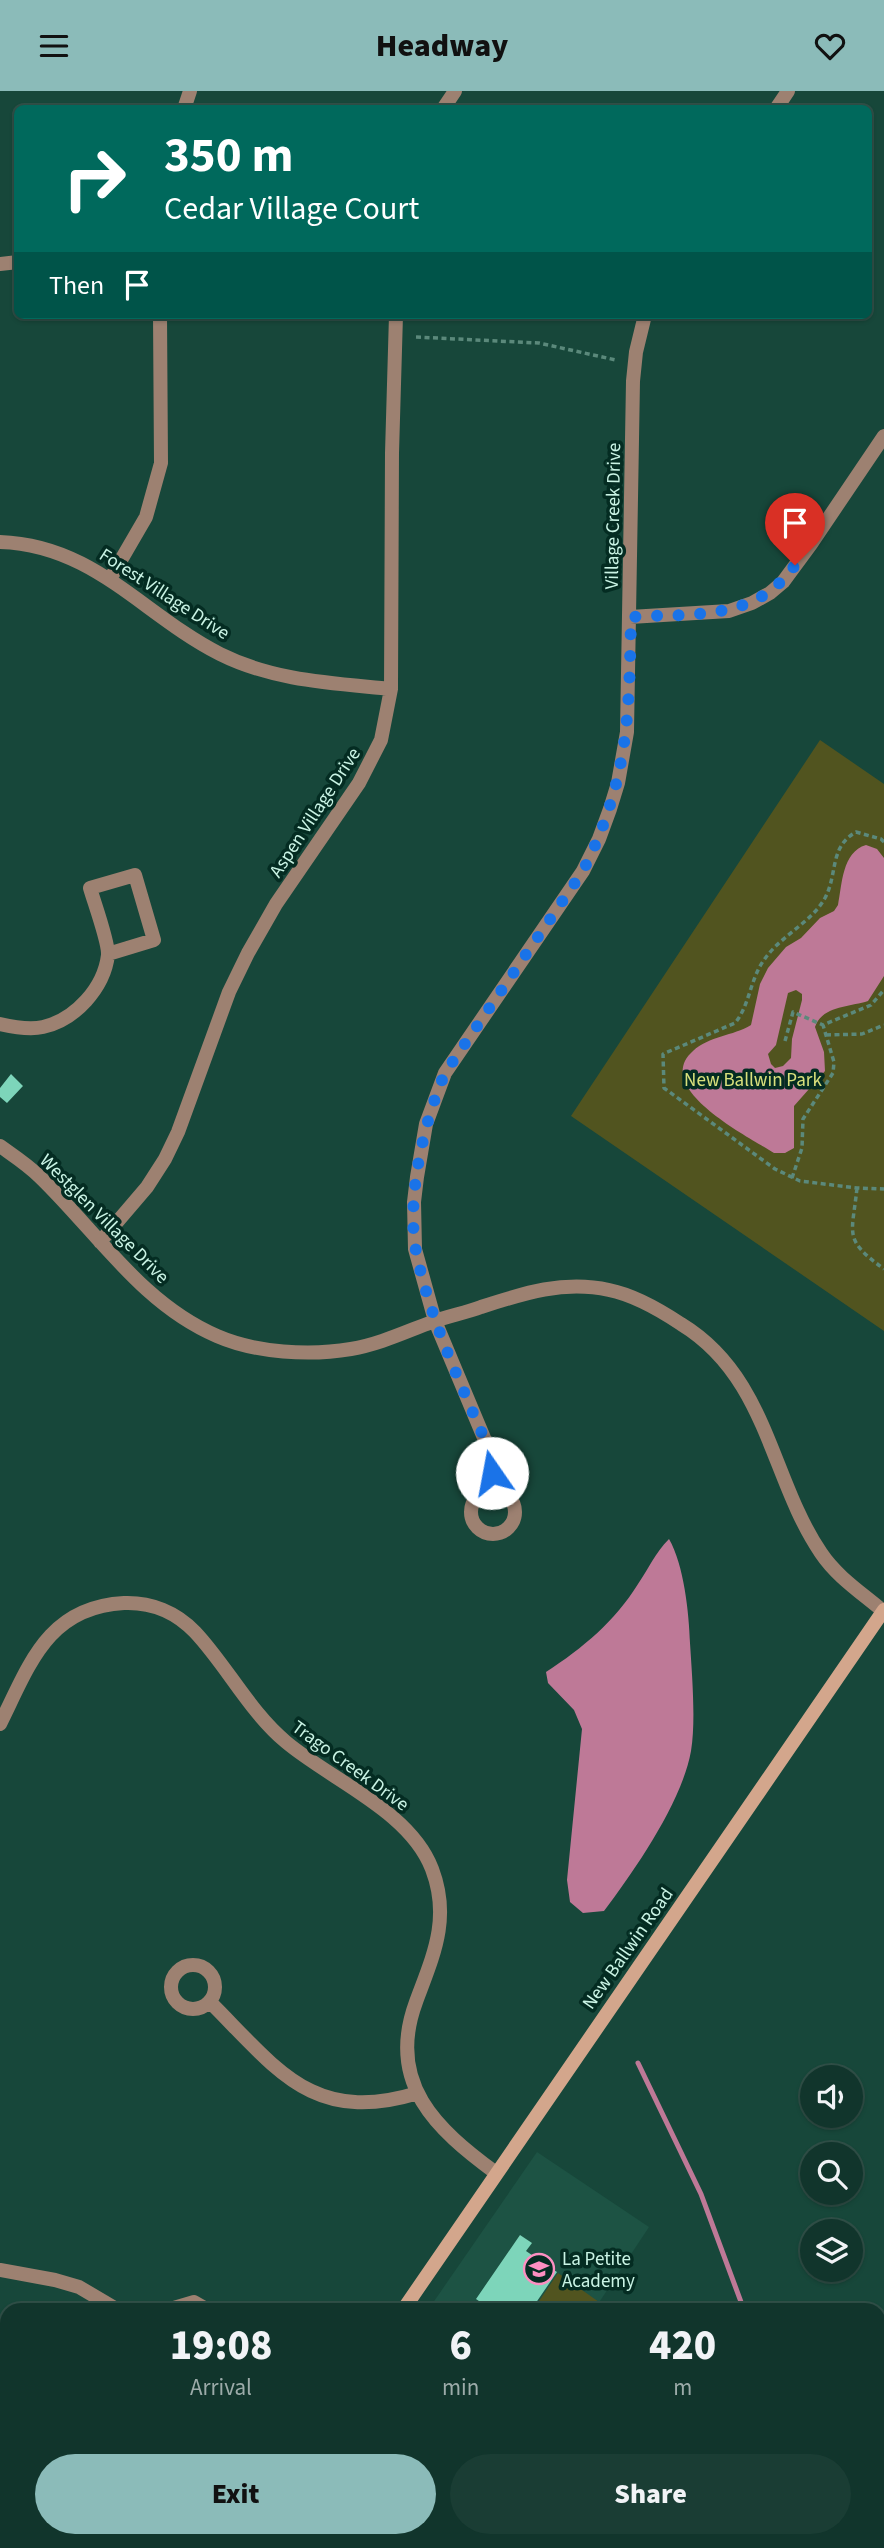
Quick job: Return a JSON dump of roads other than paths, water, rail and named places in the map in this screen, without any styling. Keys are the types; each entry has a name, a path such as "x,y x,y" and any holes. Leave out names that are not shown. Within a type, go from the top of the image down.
{"main road":[{"name":"New Ballwin Road","path":"408,2303 884,1610"}],"street":[{"path":"110,579 146,516 161,463 160,319"},
{"name":"Aspen Village Drive","path":"100,1242 147,1187 165,1159 178,1132 229,992 260,930 359,783 374,757 384,729 391,689 392,453 396,319"},
{"name":"Village Creek Drive","path":"492,1489 492,1457 435,1321 415,1249 414,1202 426,1124 445,1073 583,871 599,839 618,783 626,744 629,708 633,381 636,352 644,319"},
{"path":"631,617 729,611 752,603 769,593 783,582 811,544 884,436"},
{"name":"Forest Village Drive","path":"0,542 12,542 63,554 87,565 183,632 237,662 300,680 391,689"},
{"path":"0,1024 41,1028 69,1016 85,1003 100,981 108,954 90,888 135,875 154,940 108,954"},
{"name":"Westglen Village Drive","path":"0,1146 39,1176 149,1292 168,1307 217,1336 243,1345 277,1350 348,1349 376,1343 529,1291 563,1287 610,1290 633,1298 684,1325 724,1362 746,1391 772,1445 794,1506 822,1556 841,1578 884,1610"},
{"name":"Trago Creek Drive","path":"0,1724 35,1654 49,1635 66,1620 88,1609 110,1604 146,1604 173,1613 192,1629 274,1731 394,1819 412,1837 432,1868 438,1888 439,1940 415,2005 408,2045 409,2066 429,2115 496,2173"},
{"path":"210,2002 283,2075 314,2094 352,2103 390,2101 418,2093"},
{"path":"0,2270 79,2287 106,2303"}],"waterway":[{"path":"638,2063 701,2194 741,2303"}],"place":[{"name":"La Petite Academy","path":"539,2269"}],"park label":[{"name":"New Ballwin Park","path":"753,1079"}]}
